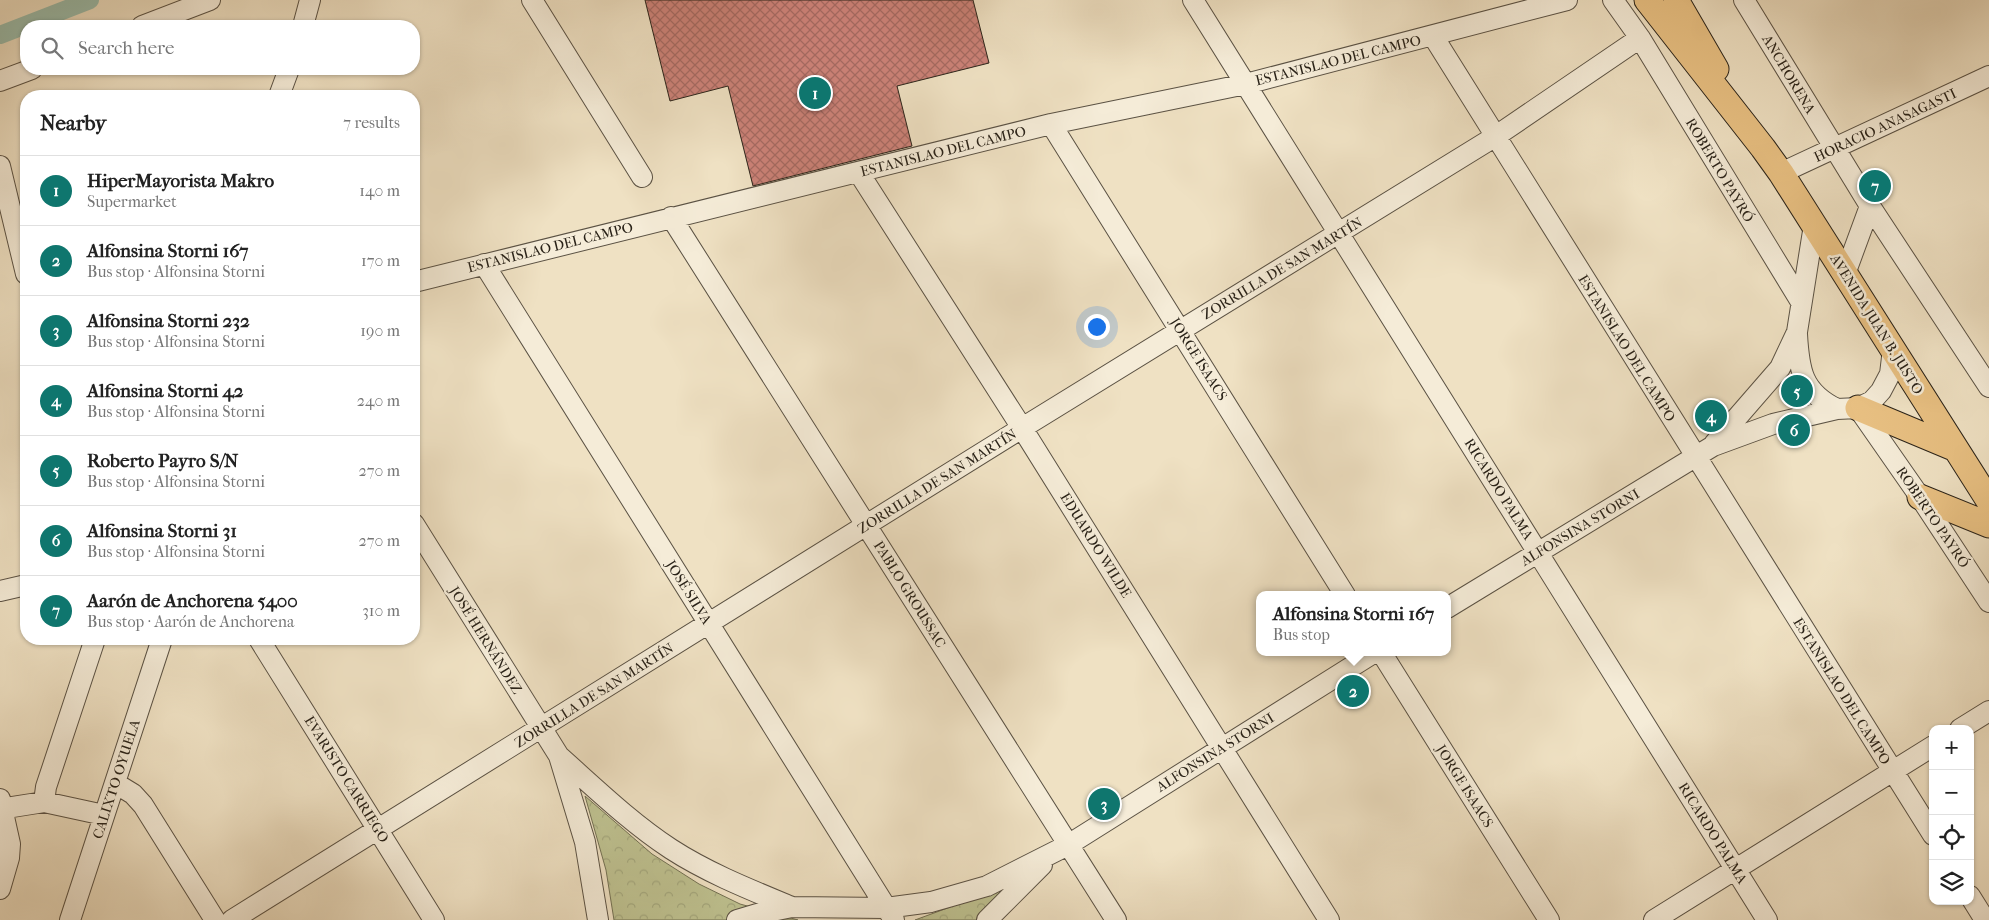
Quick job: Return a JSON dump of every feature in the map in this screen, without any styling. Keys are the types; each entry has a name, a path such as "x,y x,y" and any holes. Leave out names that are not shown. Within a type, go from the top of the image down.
{"main road":[{"name":"AVENIDA JUAN B. JUSTO","path":"1647,0 1781,173 1989,501"},
{"name":"AVENIDA JUAN B. JUSTO","path":"1676,0 1763,148"},
{"path":"1848,409 1956,449"},
{"path":"1920,497 1989,525"}],"street":[{"path":"158,20 210,0"},
{"path":"305,20 310,0"},
{"path":"532,0 642,178"},
{"name":"RICARDO PALMA","path":"1193,0 1767,920"},
{"path":"1433,36 1567,0"},
{"name":"ROBERTO PAYRÓ","path":"1613,0 1640,38 1801,302"},
{"name":"ANCHORENA","path":"1744,0 1870,206 1989,387"},
{"name":"ESTANISLAO DEL CAMPO","path":"420,280 1052,124 1246,84 1433,36 1929,830"},
{"name":"ZORRILLA DE SAN MARTÍN","path":"232,920 1181,329 1496,136 1640,38"},
{"path":"0,81 20,74"},
{"path":"281,90 286,75"},
{"name":"HORACIO ANASAGASTI","path":"1781,173 1989,76"},
{"name":"JORGE ISAACS","path":"1052,124 1343,591"},
{"path":"0,166 20,224"},
{"name":"EDUARDO WILDE","path":"859,173 1022,428 1329,920"},
{"path":"1845,274 1870,206"},
{"name":"PABLO GROUSSAC","path":"671,217 866,525 1062,848 1116,920"},
{"name":"ALFONSINA STORNI","path":"1713,446 1780,368 1797,332 1814,225"},
{"name":"JOSÉ SILVA","path":"484,264 890,914"},
{"path":"1797,332 1802,374 1809,388 1817,397 1848,409 1872,401 1886,382 1892,364 1892,349"},
{"name":"ROBERTO PAYRÓ","path":"1848,409 1920,497 1989,602"},
{"name":"ALFONSINA STORNI","path":"1451,606 1713,446 1773,424 1848,409"},
{"name":"JOSÉ HERNÁNDEZ","path":"420,534 558,756 584,842 598,920"},
{"path":"0,591 20,587"},
{"path":"44,802 46,787 93,645"},
{"name":"CALIXTO OYUELA","path":"70,920 160,645"},
{"name":"EVARISTO CARRIEGO","path":"263,645 434,920"},
{"name":"ALFONSINA STORNI","path":"737,920 792,907 890,914 980,889 1062,848 1369,656"},
{"name":"JORGE ISAACS","path":"1384,656 1549,920"},
{"path":"1966,725 1989,711"},
{"path":"1654,920 1929,748"},
{"name":"JOSÉ HERNÁNDEZ","path":"558,756 627,816 672,849 725,878 792,907"},
{"path":"115,783 133,794 143,805 215,920"},
{"path":"0,888 9,858 10,844 1,806 44,802 104,815"},
{"name":"ALFONSINA STORNI","path":"988,920 1062,848"},
{"path":"1974,902 1985,920"}],"green space":[{"path":"585,796 652,854 699,884 740,904 798,920 614,920 606,870"},
{"path":"1010,885 979,920 915,920"}],"building":[{"path":"645,0 973,0 989,63 897,86 912,146 753,186 728,86 670,101"}],"waterway":[{"path":"39,20 90,0"},
{"path":"0,35 20,27"}],"place":[{"name":"HiperMayorista Makro","path":"815,93"},
{"name":"Aarón de Anchorena 5400","path":"1875,186"},
{"name":"Roberto Payro S/N","path":"1797,391"},
{"name":"Alfonsina Storni 42","path":"1711,416"},
{"name":"Alfonsina Storni 31","path":"1794,430"},
{"name":"Alfonsina Storni 167","path":"1353,691"},
{"name":"Alfonsina Storni 232","path":"1104,804"}]}
